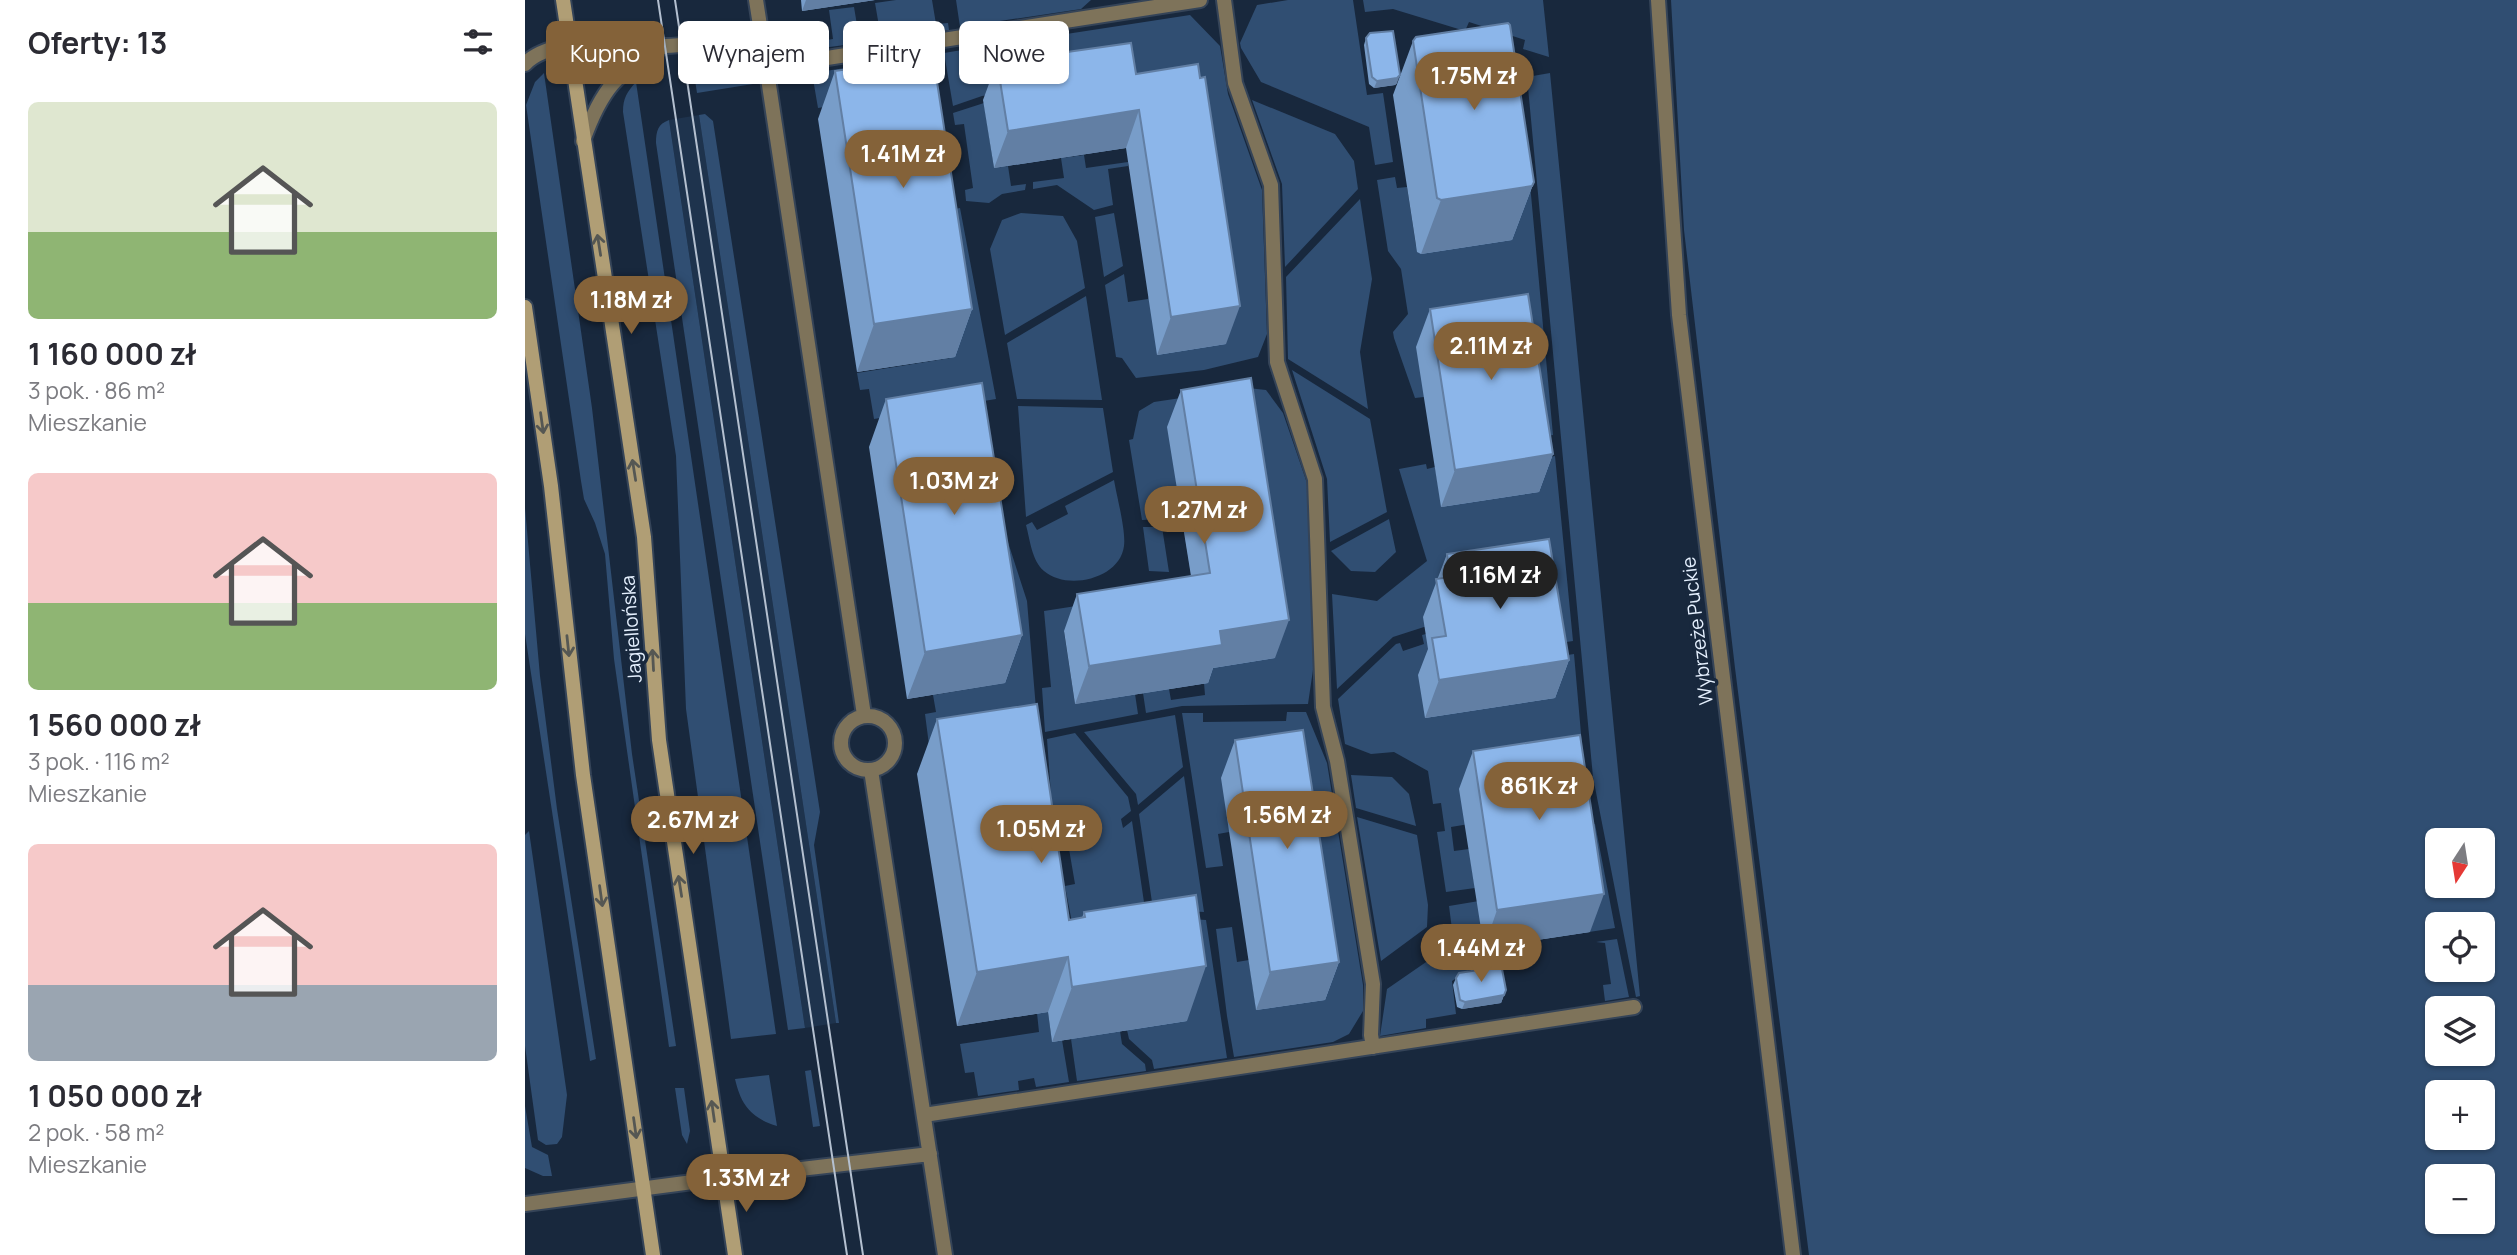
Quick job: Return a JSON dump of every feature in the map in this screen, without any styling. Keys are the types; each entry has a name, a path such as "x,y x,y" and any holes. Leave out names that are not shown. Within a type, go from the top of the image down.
{"main road":[{"name":"Jagiellońska","path":"563,0 566,21"},
{"name":"Jagiellońska","path":"575,84 644,537 659,740 735,1255"},
{"path":"525,307 551,486 583,775 653,1255"}],"street":[{"path":"756,0 759,21"},
{"path":"829,58 1111,7 1200,0"},
{"path":"1224,0 1235,83 1271,185 1277,362 1315,479 1323,708 1337,761 1373,984 1373,1047"},
{"name":"Wybrzeże Puckie","path":"1658,0 1679,315 1793,1255"},
{"path":"583,141 601,99 620,74 645,56 665,46 678,44"},
{"path":"525,64 531,57 546,50"},
{"path":"767,84 864,715"},
{"path":"864,715 874,716 885,722 893,731 895,743 893,754 885,764 871,770 851,764 843,754 841,743 843,731 851,721 864,715"},
{"path":"871,770 946,1255"},
{"path":"924,1115 1635,1007"},
{"path":"525,1204 930,1154"}],"shaded area":[{"path":"932,0 936,21 878,21 875,3"},
{"path":"956,0 1091,0 1081,9 1000,21 959,21"},
{"path":"1288,0 1353,0 1367,95 1383,93 1393,162 1375,165 1369,127 1261,82 1240,43 1257,5"},
{"path":"1363,0 1543,0 1549,57 1523,49 1525,40 1469,22 1465,31 1393,9 1365,12"},
{"path":"1671,0 2517,0 2517,1255 1809,1255 1735,668 1684,230"},
{"path":"854,7 856,21 843,21 843,45 829,47 829,40 833,39 829,10"},
{"path":"1190,15 1220,46 1228,94 1262,190 1267,334 1258,357 1204,370 1136,378 1122,358 1116,357 1105,285 1124,274 1128,302 1148,299 1193,165 1011,97 1009,84 1069,84 1069,34"},
{"path":"959,50 959,84 998,84 1000,93 953,106 945,53"},
{"path":"843,68 843,84 857,84 877,99 818,108 814,84 829,84 829,70"},
{"path":"544,73 592,408 632,754 676,1046 669,1047 614,659 605,554 584,499 526,105 535,82"},
{"path":"1550,73 1640,996 1636,997 1593,777 1527,77"},
{"path":"636,84 776,1034 731,1039 686,709 676,456 623,112 630,89"},
{"path":"696,84 753,84 697,93"},
{"path":"1252,100 1335,134 1354,161 1358,189 1285,267 1282,184"},
{"path":"984,103 994,168 1008,166 1011,186 1026,184 1025,190 1002,194 989,203 966,201 965,190 973,188 964,124 955,125 953,113"},
{"path":"705,114 713,121 820,812 814,845 839,1023 836,1023 699,115"},
{"path":"699,115 836,1023 805,1028 669,120"},
{"path":"669,120 805,1028 788,1030 656,143 658,128"},
{"path":"1527,151 1553,435 1531,439 1424,397 1415,398 1394,338 1393,332 1408,314 1401,269 1388,251 1377,180 1395,177 1397,188 1407,187 1416,246"},
{"path":"1084,155 1086,168 1128,162 1128,166 1108,169 1113,205 1094,210 1057,185 1033,189 1033,182 1064,178 1061,158"},
{"path":"1360,199 1372,279 1360,352 1368,409 1288,359 1286,277"},
{"path":"960,208 996,399 874,419 869,389 860,390 857,373 950,358 929,214"},
{"path":"1021,213 1063,216 1077,241 1085,288 1005,335 990,249 1002,220"},
{"path":"1114,213 1123,266 1104,277 1095,217"},
{"path":"1086,296 1102,400 1017,399 1007,343"},
{"path":"1292,370 1370,419 1387,512 1330,542 1327,479"},
{"path":"1248,388 1266,390 1283,413 1307,483 1314,663 1308,704 1182,706 1146,713 1143,693 1169,689 1171,700 1205,695 1204,683 1208,682 1177,486 1157,490 1162,519 1142,520 1129,440 1133,439 1139,411 1154,402"},
{"path":"1018,406 1103,408 1113,472 1026,517"},
{"path":"1555,456 1573,641 1547,645 1424,627 1393,637 1337,689 1332,594 1377,601 1427,561 1399,469 1426,464 1427,469 1435,467 1442,507 1534,460"},
{"path":"1114,480 1124,546 1113,567 1103,574 1078,581 1054,577 1044,571 1034,556 1026,525 1032,522 1037,530 1068,514 1065,506"},
{"path":"525,508 540,676 557,809 596,1059 590,1061 525,634"},
{"path":"1389,519 1396,552 1375,572 1351,571 1331,551"},
{"path":"1143,527 1162,527 1169,572 1149,571"},
{"path":"1006,536 1027,601 1038,733 929,745 925,714 936,712 933,695 1004,683"},
{"path":"1121,599 1064,632 1075,704 1135,694 1138,714 1045,732 1042,688 1051,687 1044,611"},
{"path":"1422,635 1548,658 1574,654 1585,779 1590,804 1451,827 1454,851 1469,849 1475,888 1446,892 1437,832 1445,831 1441,803 1433,804 1428,771 1394,752 1371,754 1345,744 1338,699 1396,644 1400,643 1403,651 1424,644"},
{"path":"1287,712 1306,712 1327,763 1363,985 1363,1011 1349,1034 1333,1042 1234,1057 1216,929 1232,927 1237,962 1249,960 1256,1009 1325,999 1317,942 1229,832 1218,834 1223,866 1206,868 1182,713 1203,713 1203,722 1286,721"},
{"path":"1175,715 1183,767 1138,805 1136,794 1084,732"},
{"path":"1075,733 1128,797 1131,811 1121,819 1123,828 1132,821 1145,909 1073,928 1065,886 1075,884 1062,808 1052,809 1047,739"},
{"path":"1351,775 1392,777 1409,794 1416,826 1356,808"},
{"path":"1184,776 1204,912 1153,909 1139,814"},
{"path":"1357,817 1417,835 1428,905 1427,927 1381,961"},
{"path":"1595,824 1615,928 1589,932 1575,827"},
{"path":"529,831 567,1095 562,1137 557,1144 546,1145 538,1140 525,1046 525,835"},
{"path":"1485,900 1492,946 1453,937 1449,906"},
{"path":"1147,916 1206,920 1227,1058 1154,1069 1152,1060 1129,1039 1127,1030"},
{"path":"1617,939 1629,997 1605,1001 1603,985 1611,984 1605,943 1596,942"},
{"path":"1446,944 1493,955 1452,981 1456,1014 1426,1019 1426,1028 1380,1036 1387,989 1429,960"},
{"path":"1048,1012 1052,1041 1062,1040 1069,1082 1036,1087 1034,1078 1018,1081 1019,1090 978,1096 974,1072 965,1073 960,1044 1039,1032 1037,1013"},
{"path":"1120,1031 1122,1044 1145,1064 1146,1071 1077,1081 1071,1039"},
{"path":"811,1070 820,1126 813,1127 805,1071"},
{"path":"769,1075 777,1126 760,1119 749,1109 740,1096 735,1079"},
{"path":"675,1088 684,1088 690,1131 687,1144 682,1135"},
{"path":"525,1106 532,1147 548,1155 552,1176 543,1176 525,1168"}],"building":[{"path":"1508,23 1534,182 1532,186 1441,200 1437,198 1413,41 1416,37"},
{"path":"1393,31 1400,75 1397,78 1377,81 1372,77 1366,38 1370,33"},
{"path":"1131,43 1136,74 1198,64 1200,78 1205,77 1240,306 1171,317 1139,110 1008,131 1001,84 1069,84 1069,52"},
{"path":"843,70 843,84 937,84 972,309 874,324 835,71"},
{"path":"1528,294 1553,454 1455,470 1430,309"},
{"path":"1251,378 1289,620 1220,631 1222,645 1089,666 1077,594 1210,573 1181,390"},
{"path":"982,383 1022,635 925,652 886,399"},
{"path":"1549,539 1569,660 1439,680 1432,638 1446,636 1436,579 1450,577 1447,554"},
{"path":"1037,704 1069,920 1085,917 1084,912 1196,895 1206,966 1072,987 1068,957 977,972 937,719"},
{"path":"1303,730 1339,962 1270,972 1235,740"},
{"path":"1580,735 1604,894 1497,910 1473,751"},
{"path":"1498,967 1502,969 1506,990 1504,995 1465,1002 1460,1000 1456,978 1459,973"}],"tram line":[{"path":"658,0 847,1255"},
{"path":"675,0 863,1255"}]}
